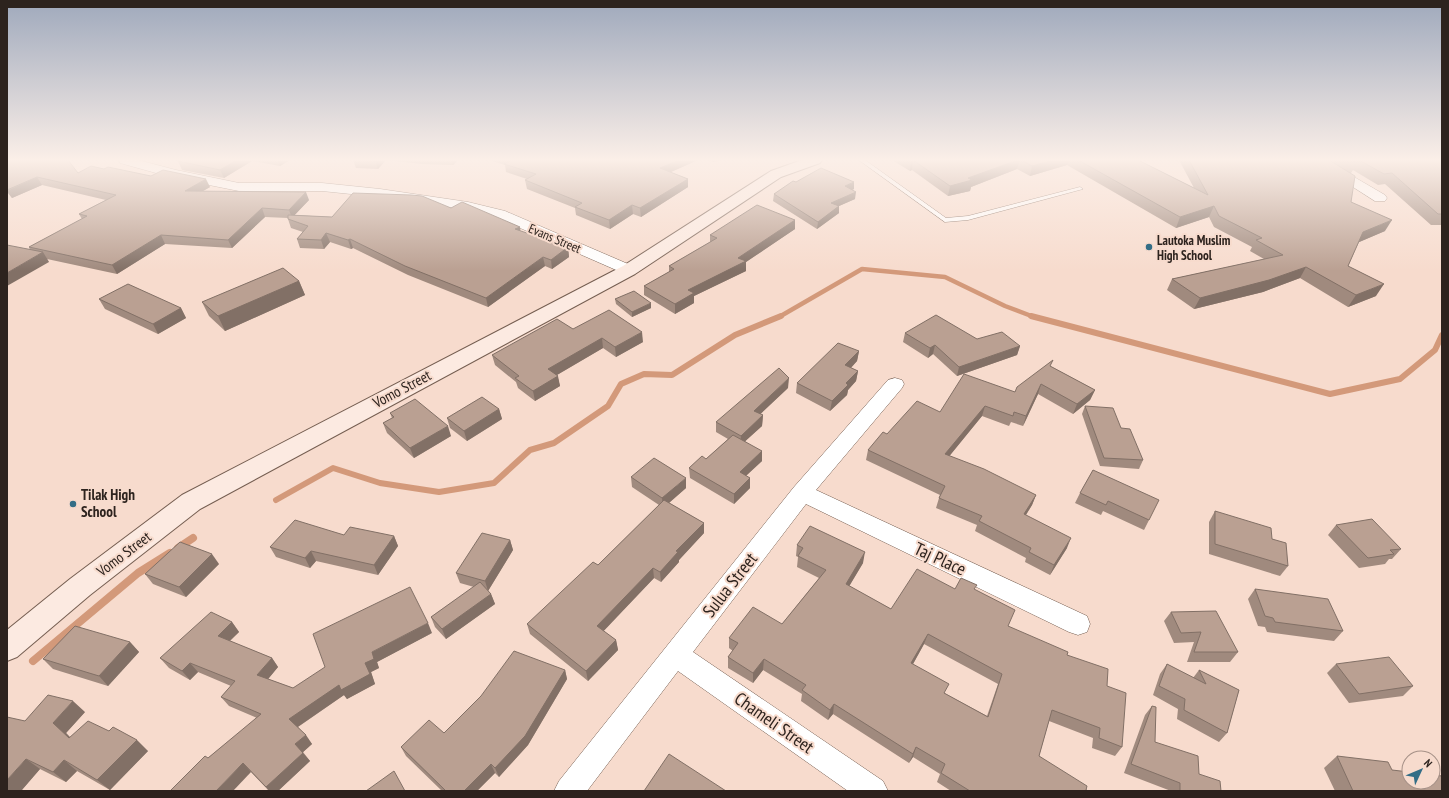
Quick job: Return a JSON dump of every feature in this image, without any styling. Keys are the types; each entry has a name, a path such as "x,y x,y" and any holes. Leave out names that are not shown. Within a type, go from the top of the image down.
{"main road":[{"name":"Vomo Street","path":"7,648 80,587 191,502 629,270 740,197"}],"street":[{"name":"Evans Street","path":"411,197 468,206 500,214 629,270"},
{"name":"Sulua Street","path":"569,791 802,493 895,384"},
{"name":"Taj Place","path":"802,493 1078,624"},
{"name":"Chameli Street","path":"676,655 873,791"}],"lane":[{"path":"914,197 945,220 968,218 1048,197"}],"building":[{"path":"112,197 301,197 289,210 262,208 228,240 161,235 112,265 29,247 87,216 79,214"},
{"path":"349,197 425,197 451,208 462,202 520,227 515,229 568,247 551,260 543,257 486,298 405,266 350,239 348,240 326,233 321,240 297,239 308,226 288,219 288,215 332,217"},
{"path":"568,197 658,197 640,208 632,205 609,220 575,207 582,203"},
{"path":"779,197 844,197 831,203 839,206 818,222"},
{"path":"1145,197 1352,197 1351,202 1392,220 1363,232 1348,266 1384,284 1356,295 1306,267 1269,280 1200,298 1172,279 1283,255 1256,240 1262,238 1219,216 1214,206 1180,217"},
{"path":"1419,197 1442,197 1442,214 1438,214"},
{"path":"757,205 795,220 738,258 746,261 688,290 694,293 675,304 644,286 674,269 669,266 717,238 710,235"},
{"path":"7,245 43,252 7,273"},
{"path":"283,268 299,281 218,316 202,302"},
{"path":"128,284 181,308 153,324 99,299"},
{"path":"634,291 651,303 632,312 615,299"},
{"path":"609,310 642,332 615,347 602,338 548,369 558,376 533,391 515,378 519,376 492,355 557,319 573,329"},
{"path":"936,315 977,339 1002,332 1020,346 959,367 935,345 930,348 905,333"},
{"path":"838,343 859,351 845,365 858,371 846,383 848,385 832,401 797,383"},
{"path":"1053,360 1050,366 1095,390 1077,404 1041,384 1026,416 1014,412 1013,416 985,406 945,454 984,469 1036,495 1024,514 1071,538 1054,565 1029,552 1031,548 979,521 982,516 939,498 945,486 868,450 883,432 887,434 917,401 940,412 964,374 1015,392 1017,387"},
{"path":"779,368 789,378 754,411 763,415 741,436 716,422"},
{"path":"482,397 499,409 464,431 447,418"},
{"path":"415,399 448,426 410,448 383,423 394,417 390,413"},
{"path":"1085,406 1113,408 1121,428 1130,429 1143,460 1104,458"},
{"path":"733,435 762,451 740,472 750,478 734,494 689,468 702,456 706,459"},
{"path":"654,458 686,478 662,498 631,477"},
{"path":"1093,470 1159,500 1149,520 1108,501 1106,505 1080,493"},
{"path":"664,500 704,523 676,551 678,552 660,572 653,568 597,626 616,640 586,671 527,624 593,562 598,565"},
{"path":"1215,511 1271,528 1272,539 1286,543 1288,566 1215,544"},
{"path":"1372,519 1401,549 1390,550 1394,554 1368,558 1336,525"},
{"path":"295,520 344,535 350,527 394,536 374,565 311,551 305,558 270,547"},
{"path":"810,526 865,552 846,584 891,609 917,569 955,589 961,578 977,585 974,589 1015,610 1008,626 1068,652 1067,655 1108,669 1107,686 1126,693 1122,747 1099,738 1100,728 1052,710 1039,756 1087,786 1086,790 1088,791 970,791 941,773 945,764 916,747 913,754 834,704 830,710 802,690 806,685 764,659 753,673 728,657 738,643 729,638 753,607 782,624 826,570 798,556 803,548 797,545","holes":["928,634 1002,674 988,717 944,693 949,684 911,663"]},
{"path":"482,533 510,540 485,581 456,573"},
{"path":"180,542 212,554 179,587 145,574"},
{"path":"480,582 491,594 442,629 431,617"},
{"path":"410,587 428,623 372,652 374,659 365,663 370,674 341,690 339,685 289,719 306,735 295,744 303,753 266,787 243,763 216,791 170,791 205,756 208,758 261,714 221,697 235,681 190,663 182,671 160,658 211,612 232,622 218,636 272,658 257,675 293,688 325,667 313,634"},
{"path":"1255,589 1328,599 1343,631 1275,622 1273,618 1265,616"},
{"path":"1216,611 1238,652 1194,652 1201,632 1181,633 1171,612"},
{"path":"75,626 130,642 99,676 43,659"},
{"path":"514,651 565,670 525,736 495,768 491,764 464,791 446,791 401,747 429,720 444,733 481,696"},
{"path":"1389,657 1413,686 1359,694 1336,664"},
{"path":"1167,664 1206,684 1199,670 1239,690 1227,733 1184,710 1185,699 1159,686"},
{"path":"48,695 73,701 53,723 69,738 88,721 109,731 113,727 137,740 97,780 64,760 53,772 26,759 7,780 7,717 25,721"},
{"path":"1152,706 1156,707 1155,742 1198,756 1199,774 1220,781 1221,791 1180,791 1180,783 1131,764"},
{"path":"669,754 726,791 644,791"},
{"path":"1337,756 1388,762 1392,770 1401,771 1401,790 1441,790 1442,776 1442,791 1353,791"},
{"path":"394,771 405,791 366,791"}],"waterway":[{"path":"780,316 862,269 945,277 1005,306 1032,316"},
{"path":"276,500 333,468 380,483 439,492 494,483 530,450 554,443 608,406 621,384 644,374 672,375 735,335 780,316"},
{"path":"1032,316 1330,394 1400,379 1435,350 1442,335"},
{"path":"178,548 193,538"},
{"path":"33,661 138,573 170,553"}],"place":[{"name":"Lautoka Muslim High School","path":"1149,247"},
{"name":"Tilak High School","path":"73,504"}]}
